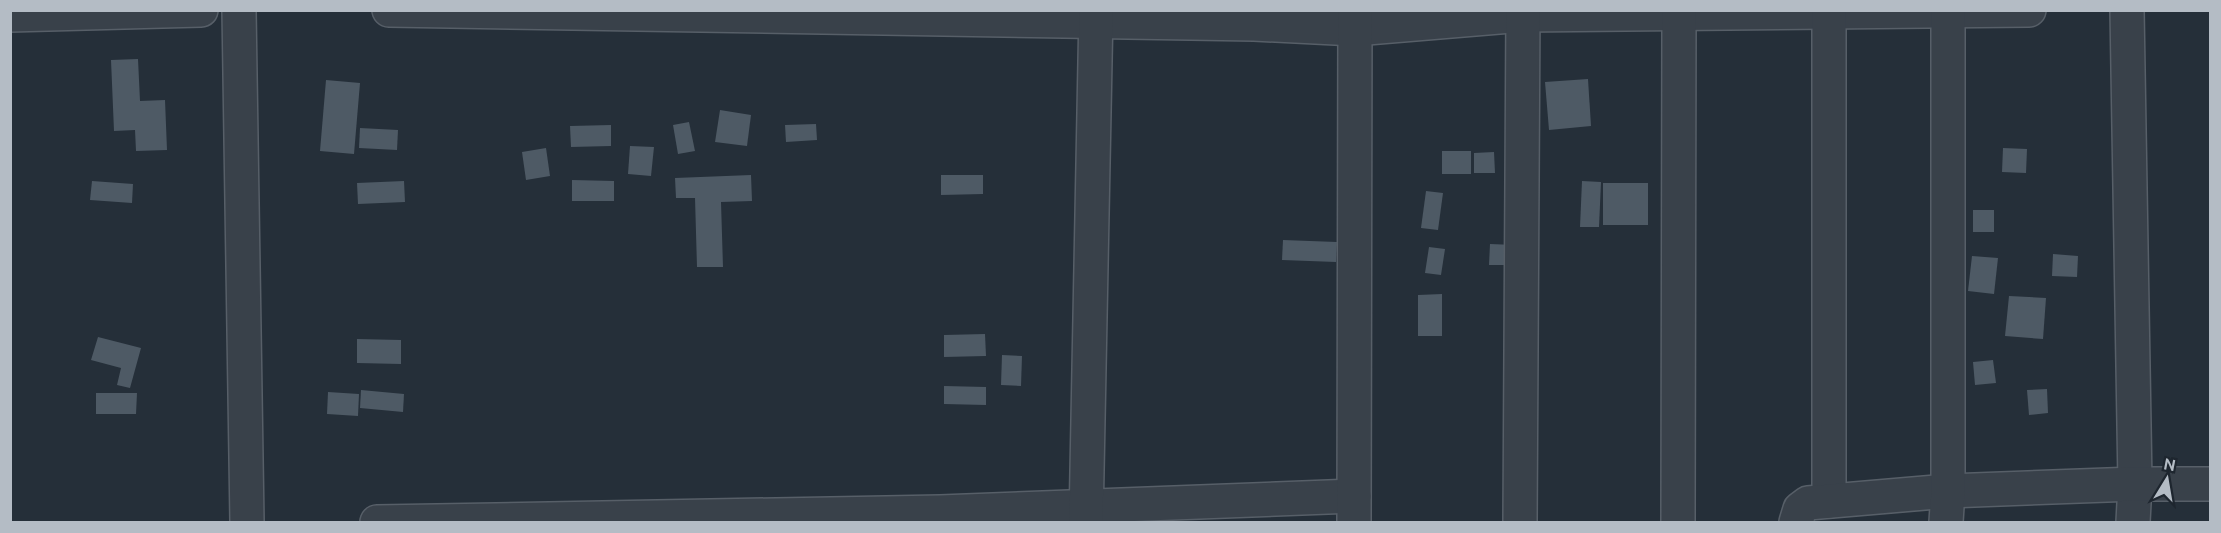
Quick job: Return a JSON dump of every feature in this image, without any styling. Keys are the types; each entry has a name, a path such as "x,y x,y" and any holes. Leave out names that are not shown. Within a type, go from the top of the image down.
{"street":[{"path":"10,15 201,10"},
{"path":"239,10 247,522"},
{"path":"389,10 1095,16 1254,24 1523,13 1679,14 2029,10"},
{"path":"2127,10 2135,484 2133,522"},
{"path":"1947,507 1948,11"},
{"path":"1829,12 1829,501"},
{"path":"1520,522 1523,13"},
{"path":"1678,522 1679,14"},
{"path":"1085,514 1095,16"},
{"path":"377,522 940,512 1085,514 1354,509 1355,20"},
{"path":"1796,522 1800,509 1808,503 1829,501 1947,507 2135,484 2211,484"}],"building":[{"path":"138,59 140,101 165,100 167,150 136,151 135,130 114,131 111,60"},
{"path":"1588,79 1591,126 1549,130 1545,82"},
{"path":"326,80 360,83 354,154 320,151"},
{"path":"720,110 751,115 747,146 715,142"},
{"path":"689,122 695,151 678,154 673,125"},
{"path":"816,124 817,140 786,142 785,125"},
{"path":"611,125 611,146 571,147 570,126"},
{"path":"360,128 398,130 397,150 359,148"},
{"path":"630,146 654,147 651,176 628,174"},
{"path":"546,148 550,176 526,180 522,152"},
{"path":"2003,148 2027,149 2026,173 2002,172"},
{"path":"1442,151 1471,151 1471,174 1442,174"},
{"path":"1494,152 1495,173 1474,173 1474,153"},
{"path":"751,175 752,201 721,202 723,267 697,267 695,198 676,198 675,178"},
{"path":"941,175 983,175 983,194 941,195"},
{"path":"572,180 614,181 614,201 572,201"},
{"path":"92,181 133,184 132,203 90,200"},
{"path":"404,181 405,202 358,204 357,183"},
{"path":"1582,181 1601,182 1599,227 1580,227"},
{"path":"1603,183 1648,183 1648,225 1603,225"},
{"path":"1426,191 1443,193 1438,230 1421,228"},
{"path":"1973,210 1994,210 1994,232 1973,232"},
{"path":"1283,240 1337,242 1336,262 1282,260"},
{"path":"1490,244 1515,245 1514,265 1489,265"},
{"path":"1429,247 1445,249 1441,275 1425,273"},
{"path":"2053,254 2078,256 2077,277 2052,276"},
{"path":"1972,256 1998,258 1994,294 1968,291"},
{"path":"1442,294 1442,336 1418,336 1418,295"},
{"path":"2009,296 2046,298 2043,339 2005,336"},
{"path":"985,334 986,356 944,357 944,335"},
{"path":"98,337 141,348 130,388 117,385 121,368 91,360"},
{"path":"357,339 401,340 401,364 357,363"},
{"path":"1002,355 1022,356 1021,386 1001,385"},
{"path":"1993,360 1996,383 1975,385 1973,362"},
{"path":"944,386 986,387 986,405 944,404"},
{"path":"2047,389 2048,413 2029,415 2027,390"},
{"path":"361,390 404,394 403,412 360,408"},
{"path":"328,392 359,394 358,416 327,414"},
{"path":"96,393 137,393 136,414 96,414"}]}
